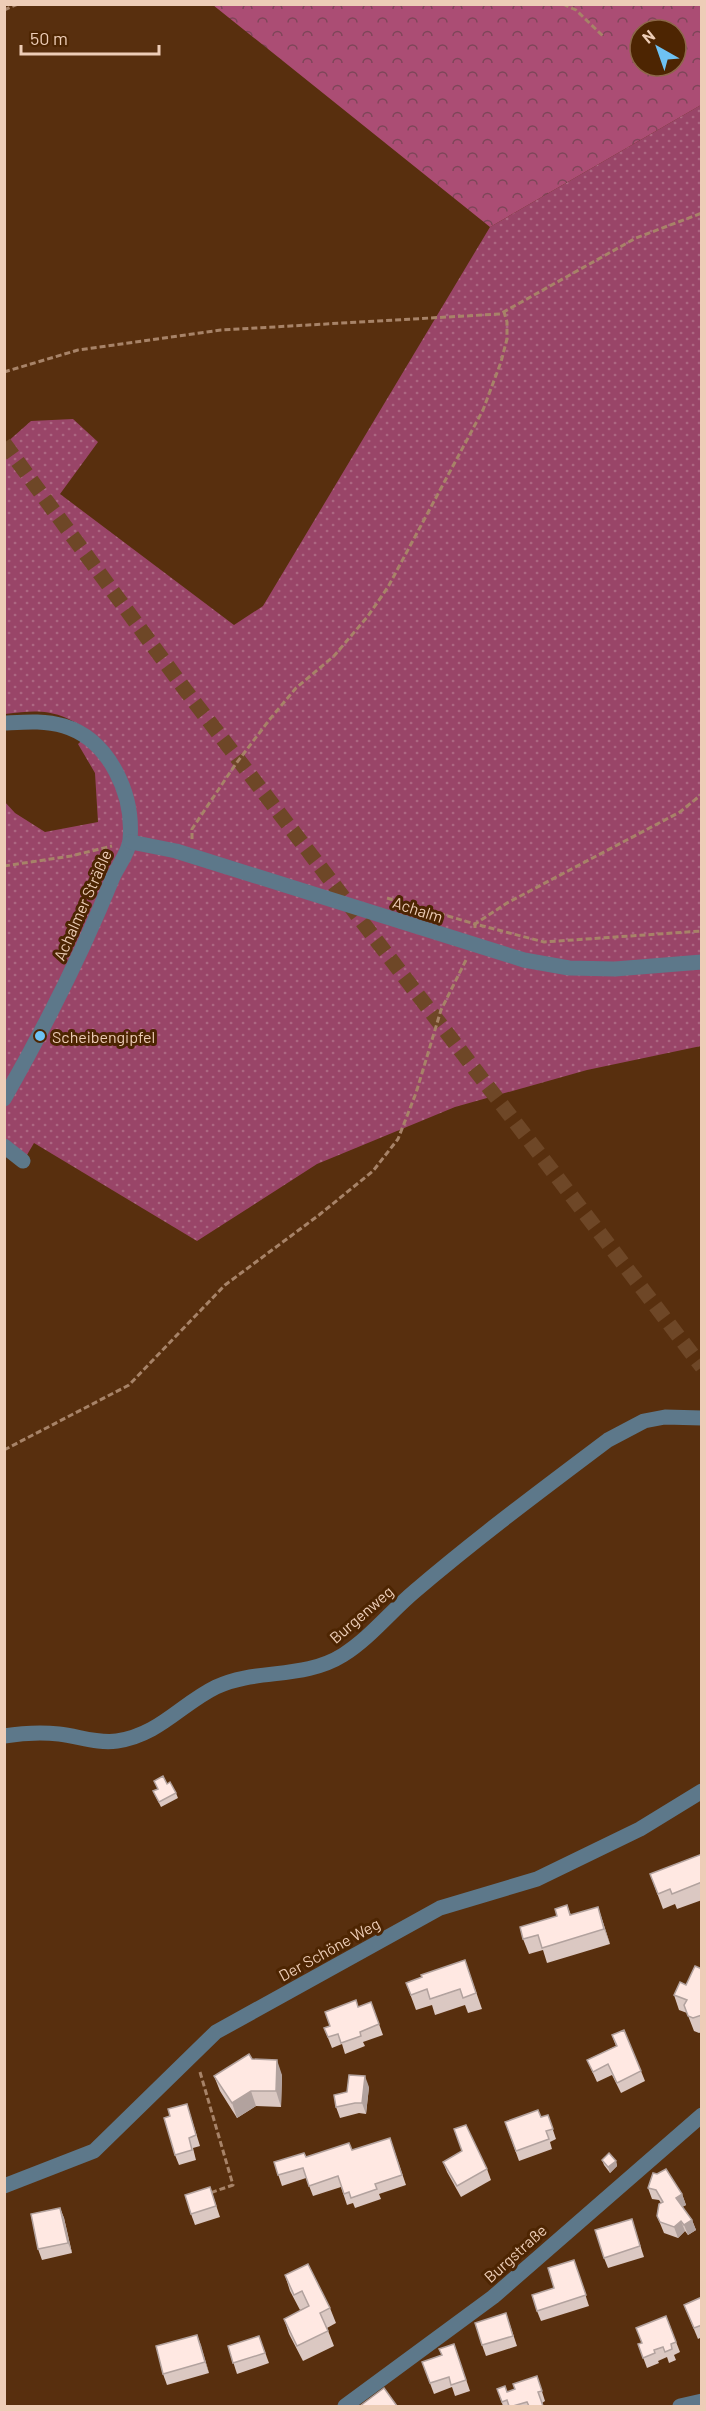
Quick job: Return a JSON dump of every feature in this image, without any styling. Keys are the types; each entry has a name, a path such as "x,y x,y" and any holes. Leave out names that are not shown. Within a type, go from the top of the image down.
{"street":[{"name":"Achalmer Sträßle","path":"4,723 33,721 65,726 87,738 105,754 122,782 128,812 130,842 90,935 40,1036 4,1099"},
{"name":"Achalm","path":"130,842 176,851 524,960 569,968 615,969 702,962"},
{"path":"4,1146 23,1161"},
{"name":"Burgenweg","path":"4,1736 39,1733 116,1741 134,1737 156,1728 216,1688 230,1682 305,1671 324,1664 343,1655 360,1642 414,1592 608,1440 644,1421 665,1417 702,1418"},
{"name":"Der Schöne Weg","path":"4,2186 94,2151 216,2032 440,1908 537,1879 640,1829 702,1791"},
{"name":"Burgstraße","path":"345,2406 493,2297 702,2115"},
{"path":"680,2406 702,2400"}],"path":[{"path":"4,10 18,4"},
{"path":"563,4 576,10 604,38"},
{"path":"4,372 78,350 221,330 489,315 504,312 636,238 702,213"},
{"path":"192,839 192,830 235,765 270,719 296,688 334,656 368,616 388,587 483,410 507,339 507,322 504,312"},
{"path":"475,924 507,903 680,812 702,794"},
{"path":"4,866 71,856 130,842"},
{"path":"475,924 544,942 702,931"},
{"path":"4,1450 129,1385 225,1285 319,1215 373,1171 398,1139 416,1093 441,1010 473,945 475,924"},
{"path":"195,2053 233,2185 210,2193"}],"shaded area":[{"path":"701,105 701,1046 587,1070 455,1107 317,1164 197,1241 34,1143 21,1165 5,1148 4,801 15,813 45,832 98,822 95,773 78,744 91,732 69,719 50,713 5,714 5,444 31,421 73,419 98,442 60,494 234,625 263,606 490,227"}],"green space":[{"path":"213,5 701,5 701,105 490,227"}],"building":[{"path":"163,1776 167,1784 170,1782 176,1793 159,1802 153,1791 158,1789 154,1781"},
{"path":"702,1854 702,1882 672,1894 670,1889 658,1894 650,1874"},
{"path":"567,1905 570,1915 598,1907 604,1929 542,1948 538,1935 523,1939 520,1927 557,1916 555,1909"},
{"path":"465,1960 476,1993 463,1998 460,1989 430,1999 427,1989 411,1995 406,1983 422,1977 421,1975"},
{"path":"695,1966 702,1969 702,2015 693,2018 688,2016 684,2005 687,2000 674,1995 680,1982 686,1985"},
{"path":"356,2000 358,2007 371,2002 379,2024 360,2032 361,2036 341,2043 338,2034 328,2037 324,2028 330,2026 325,2012"},
{"path":"624,2030 641,2071 617,2083 608,2064 593,2072 587,2060 617,2046 612,2035"},
{"path":"249,2054 252,2059 277,2060 276,2091 251,2091 232,2103 214,2076"},
{"path":"349,2075 365,2076 362,2103 336,2107 334,2095 347,2092"},
{"path":"187,2104 196,2135 189,2138 192,2150 175,2155 164,2118 170,2116 168,2109"},
{"path":"538,2110 541,2117 548,2115 553,2129 546,2131 549,2139 516,2151 505,2122"},
{"path":"466,2125 487,2169 457,2186 443,2162 462,2151 454,2129"},
{"path":"390,2138 402,2175 375,2184 377,2189 351,2198 349,2192 344,2194 338,2176 309,2186 303,2168 278,2175 274,2162 304,2153 306,2157 349,2143 352,2150"},
{"path":"609,2153 616,2161 608,2167 602,2160"},
{"path":"666,2169 682,2194 676,2198 692,2220 684,2225 681,2221 674,2227 660,2222 657,2216 659,2204 663,2202 656,2190 648,2188 653,2173 657,2174"},
{"path":"210,2187 216,2206 191,2214 185,2195"},
{"path":"60,2208 68,2243 38,2249 31,2214"},
{"path":"632,2219 640,2246 604,2258 595,2230"},
{"path":"574,2260 586,2295 537,2311 532,2295 554,2288 548,2268"},
{"path":"308,2264 330,2308 320,2313 328,2331 297,2346 284,2319 309,2306 302,2291 294,2295 285,2275"},
{"path":"702,2297 702,2325 694,2328 684,2305"},
{"path":"506,2313 513,2336 482,2345 475,2323"},
{"path":"666,2316 676,2342 671,2344 672,2349 665,2352 663,2347 643,2358 638,2344 642,2343 636,2328"},
{"path":"197,2335 205,2362 163,2374 156,2346"},
{"path":"259,2336 265,2353 233,2363 228,2346"},
{"path":"454,2344 466,2380 451,2385 449,2377 430,2383 422,2362 442,2355 439,2349"},
{"path":"537,2376 542,2391 538,2392 543,2406 529,2406 527,2402 509,2406 507,2400 502,2402 497,2389 505,2386 507,2392 515,2389 513,2384"},
{"path":"384,2388 397,2406 360,2406"}],"tunnel":[{"path":"4,443 186,691 702,1367"}],"place":[{"name":"Scheibengipfel","path":"40,1036"}]}
